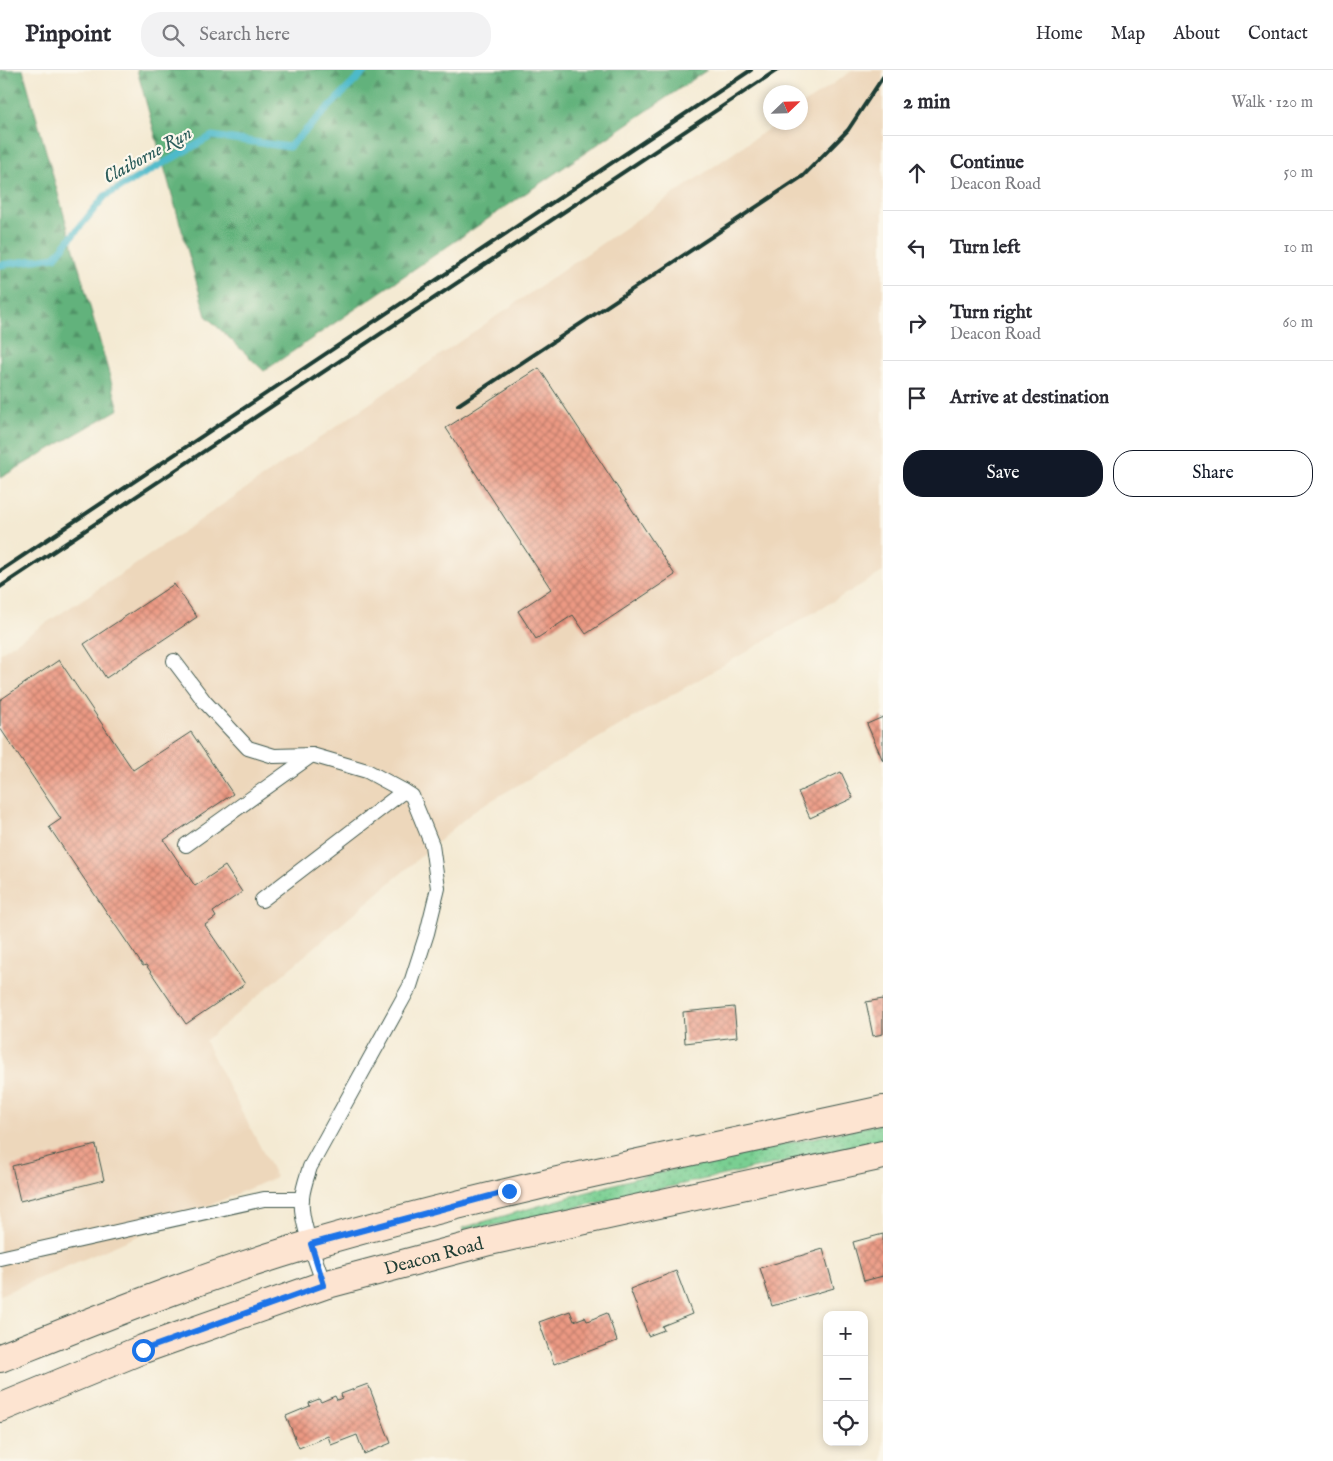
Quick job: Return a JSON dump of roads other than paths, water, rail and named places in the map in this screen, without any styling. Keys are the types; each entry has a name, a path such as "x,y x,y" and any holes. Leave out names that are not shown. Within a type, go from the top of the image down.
{"main road":[{"path":"0,1358 192,1283 311,1244 509,1191 883,1110"},
{"name":"Deacon Road","path":"0,1408 143,1350 324,1285 488,1241 883,1155"}],"lane":[{"path":"174,660 205,702 248,748 274,756 312,755 367,771 412,796 432,845 438,888 427,933 410,986 310,1167 302,1199 303,1215 324,1285"},
{"path":"186,845 312,755"},
{"path":"262,900 404,791"},
{"path":"0,1258 264,1199 302,1199"}],"waterway":[{"name":"Claiborne Run","path":"0,265 55,257 105,196 212,136 289,147 366,70"}],"railway":[{"path":"0,571 751,70"},
{"path":"0,587 777,70"},
{"path":"458,405 803,176 848,130 883,77"}]}
